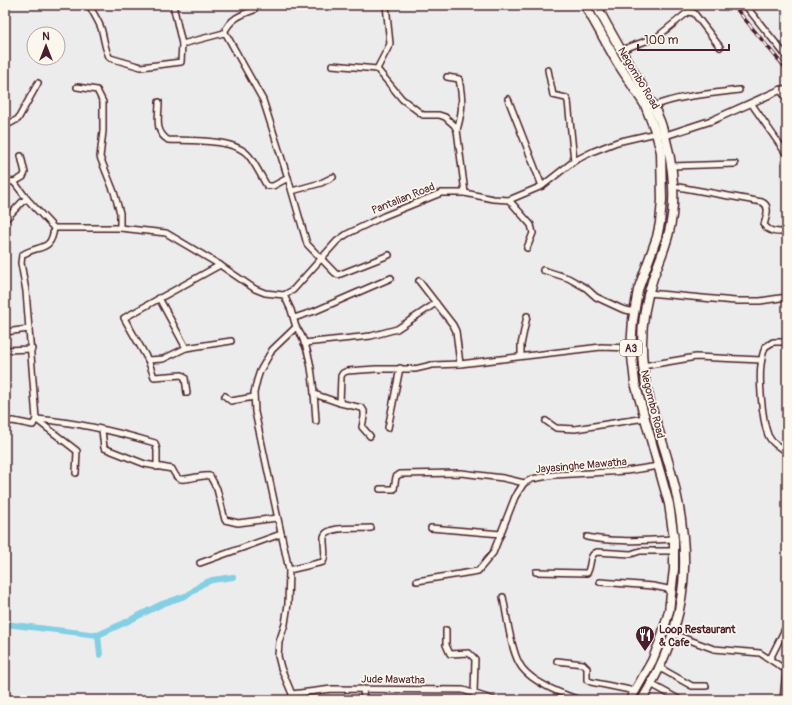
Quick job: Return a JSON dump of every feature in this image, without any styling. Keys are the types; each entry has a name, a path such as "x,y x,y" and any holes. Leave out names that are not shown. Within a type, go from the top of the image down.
{"highway":[{"name":"Negombo Road","path":"585,5 617,62 639,95 660,134 662,209 657,237 642,277 634,312 631,348 635,383 669,504 675,551 673,590 661,639 652,661 630,700"},
{"name":"Negombo Road","path":"596,5 654,106 660,134 671,166 673,186 672,214 669,231 648,293 643,324 642,346 643,366 657,426 673,478 683,524 684,565 682,595 678,618 660,668 643,698"},
{"path":"635,691 643,698"}],"street":[{"path":"89,5 100,26 105,41 107,54 110,58 141,67 181,62 182,44 173,5"},
{"path":"224,33 227,26 238,16 254,10 254,5"},
{"path":"377,69 390,44 386,5"},
{"path":"744,5 787,57"},
{"path":"621,50 657,37 688,12 694,13 720,48"},
{"path":"182,44 224,33"},
{"path":"224,33 226,34 263,100 307,244 338,275 389,255"},
{"path":"332,65 377,69 402,99 423,115 439,115 445,117 457,130"},
{"path":"548,70 553,95 566,98 568,101 574,161"},
{"path":"446,77 459,78 463,99 457,130 465,192"},
{"path":"5,126 18,119 38,83"},
{"path":"660,134 713,120 787,86"},
{"path":"77,87 97,90 103,102 103,131 100,157 114,192 120,213 120,228"},
{"path":"780,90 787,89"},
{"path":"654,106 684,97 740,90"},
{"path":"780,90 787,98"},
{"path":"508,99 542,186"},
{"path":"159,102 159,131 162,136 168,140 217,142 233,146 248,155 267,186 273,186 288,178"},
{"path":"751,103 785,152"},
{"name":"Pantalian Road","path":"284,295 293,290 337,241 347,234 384,216 441,192 465,192 493,199 509,200 542,186 574,161 617,142 660,134"},
{"path":"14,182 23,177 25,173 21,156"},
{"path":"671,166 736,164"},
{"path":"292,191 322,183 332,177"},
{"path":"5,180 14,182 27,199 54,228 120,228 166,233 220,265 255,289 265,293 284,295 294,318 296,327 304,343 312,370 316,421"},
{"path":"673,186 762,202 766,204 767,208 764,225 767,230 787,232"},
{"path":"5,220 22,202 27,199"},
{"path":"509,200 531,225 533,233 532,240 527,248"},
{"path":"5,422 13,421 33,425 36,419 32,349 26,291 21,263 22,255 28,251 47,246 51,242 54,228"},
{"path":"187,393 185,378 182,375 154,377 148,360 124,318 220,265"},
{"path":"544,270 568,278 586,288 596,297 622,309 634,312"},
{"path":"294,318 315,312 391,278"},
{"path":"419,281 456,331 460,364"},
{"path":"648,293 735,301 760,301 787,297"},
{"path":"159,298 186,348"},
{"path":"304,343 371,336 397,329 436,304"},
{"path":"521,356 521,345 527,316"},
{"path":"292,700 292,694 281,668 278,656 279,642 285,624 288,604 289,570 255,412 254,397 257,380 267,360 278,344 296,327"},
{"path":"5,332 29,329"},
{"path":"148,360 163,359 186,348 231,341"},
{"path":"787,342 773,342 765,347 761,360 763,414 769,436 778,446 787,450"},
{"path":"340,404 341,376 343,373 376,369 415,369 432,364 460,364 601,347 631,348"},
{"path":"5,350 32,349"},
{"path":"643,366 696,357 761,360"},
{"path":"388,428 400,368"},
{"path":"314,394 340,404 362,408 364,411 362,427 370,436"},
{"path":"225,396 231,401 254,397"},
{"path":"546,421 556,428 575,429 645,418"},
{"path":"36,419 126,434 155,443 157,450 157,467"},
{"path":"36,419 77,451 76,473"},
{"path":"102,430 104,448 145,464 172,469 177,477 181,479 205,475 210,476 217,489 225,520 238,523 277,518"},
{"name":"Jayasinghe Mawatha","path":"417,581 478,571 493,553 515,497 524,483 532,479 554,475 626,471 659,466"},
{"path":"380,489 394,489 396,477 400,474 461,473 503,478 524,483"},
{"path":"289,570 323,562 325,557 324,537 327,532 333,530 371,528"},
{"path":"431,528 501,534"},
{"path":"200,563 281,534"},
{"path":"586,537 629,540 674,538"},
{"path":"536,572 587,573 590,568 591,556 598,552 631,554 640,551 675,551"},
{"path":"600,582 653,586 673,590"},
{"path":"503,597 514,650 520,665 535,679 558,692 580,700"},
{"path":"770,659 787,625"},
{"path":"446,630 446,646 450,654 469,653 475,659 474,694"},
{"path":"673,634 714,649 760,653 786,670 783,700"},
{"path":"557,661 583,664 586,668 587,680 591,682 635,691"},
{"path":"660,668 692,686 706,686"},
{"path":"651,684 680,700"},
{"name":"Jude Mawatha","path":"292,694 332,689 463,690 494,700"},
{"path":"363,689 364,700"}],"waterway":[{"path":"100,655 98,635 162,604 188,595 202,584 212,580 233,577"},
{"path":"5,624 98,635"}],"railway":[{"path":"733,5 787,70"}],"place":[{"name":"Loop Restaurant & Cafe","path":"645,652"}]}
